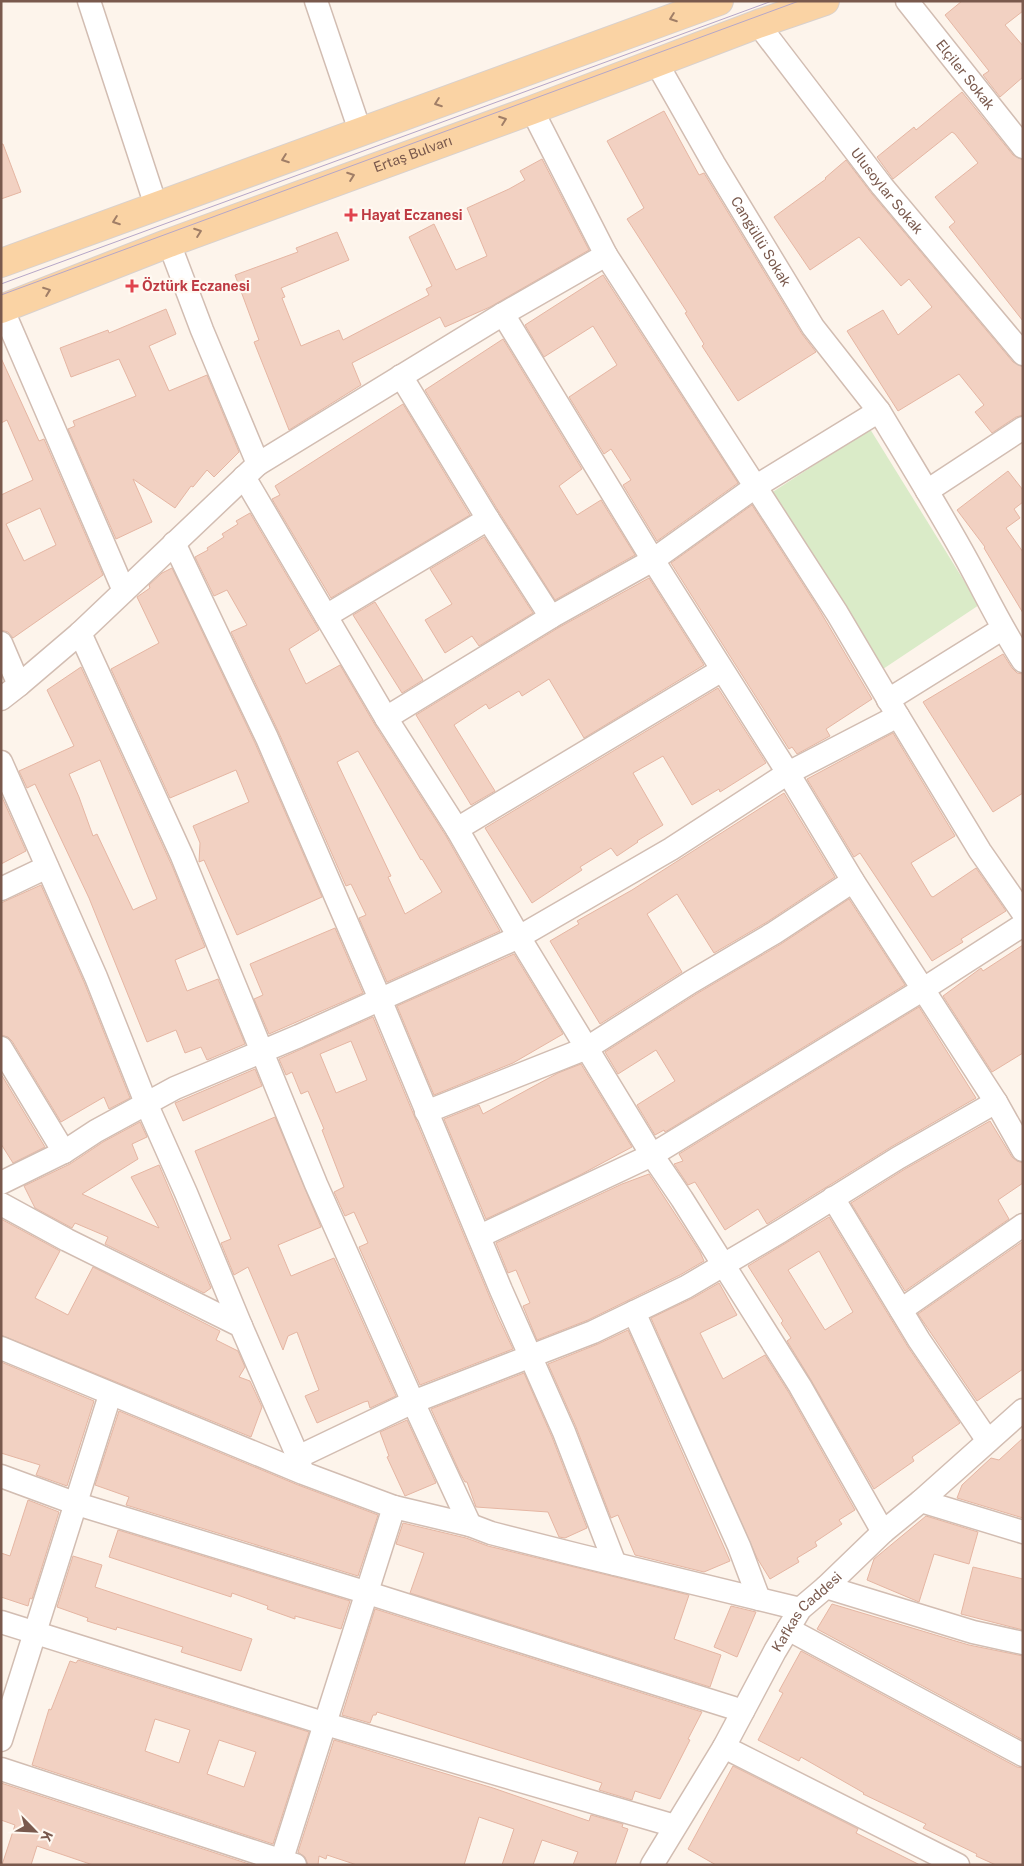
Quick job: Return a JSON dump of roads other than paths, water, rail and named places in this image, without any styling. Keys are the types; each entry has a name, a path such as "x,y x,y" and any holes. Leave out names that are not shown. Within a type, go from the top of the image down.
{"main road":[{"path":"1,263 719,1"},
{"name":"Ertaş Bulvarı","path":"2,308 169,243 532,110 758,24 825,1"}],"street":[{"path":"88,1 156,206"},
{"path":"316,1 360,131"},
{"name":"Elçiler Sokak","path":"907,1 1023,147"},
{"name":"Ulusoylar Sokak","path":"758,24 882,186 1023,354"},
{"name":"Cangüllü Sokak","path":"656,62 714,164 813,327 879,411 968,562 1002,629 1023,662"},
{"path":"532,110 606,255 837,613 980,850 1023,913"},
{"path":"169,243 202,330 251,471 326,616 386,718 457,829 519,937 652,1155 800,1386 883,1532"},
{"path":"1,699 80,633 251,471 401,376 503,314 606,255"},
{"path":"2,308 124,591"},
{"path":"503,314 653,560 853,881 996,1102 1023,1150"},
{"path":"401,376 488,519 551,617"},
{"path":"386,718 551,617 653,560 755,487 879,411"},
{"path":"927,492 1023,428"},
{"path":"326,616 488,519"},
{"path":"174,543 267,738 380,999 426,1112 564,1432 616,1564"},
{"path":"1,1183 64,1152 96,1131 175,1088 519,937 671,849 893,708 1002,629"},
{"path":"80,633 182,856 316,1184 470,1526"},
{"path":"1,643 19,685"},
{"path":"457,829 722,670"},
{"path":"1,762 96,977 146,1103 186,1193 300,1465"},
{"path":"1,889 47,867"},
{"path":"426,1112 587,1048 691,982 774,933 853,881"},
{"path":"480,1236 652,1155 922,990 1023,925"},
{"path":"1,1048 64,1152"},
{"path":"300,1465 413,1402 593,1332 686,1287 898,1158 996,1102"},
{"path":"833,1198 919,1340 988,1441"},
{"path":"1,1204 67,1240 241,1326"},
{"path":"901,1310 1023,1225"},
{"path":"634,1312 739,1546 760,1599"},
{"path":"1,1348 110,1395 300,1465 394,1508 800,1609"},
{"path":"1,1740 110,1395"},
{"name":"Kafkas Caddesi","path":"654,1864 724,1747 775,1651 800,1609 826,1588 883,1532 921,1501 1023,1410"},
{"path":"1,1476 77,1504 744,1711"},
{"path":"921,1501 1023,1532"},
{"path":"1,1769 285,1863 326,1724 394,1508"},
{"path":"826,1588 973,1632 1023,1643"},
{"path":"1,1622 326,1724 675,1826"},
{"path":"788,1629 1023,1756"},
{"path":"724,1747 958,1865"}],"tram line":[{"path":"1,284 772,1"},
{"path":"1,295 799,1"}],"place":[{"name":"Hayat Eczanesi","path":"351,215"},
{"name":"Öztürk Eczanesi","path":"132,286"}]}
